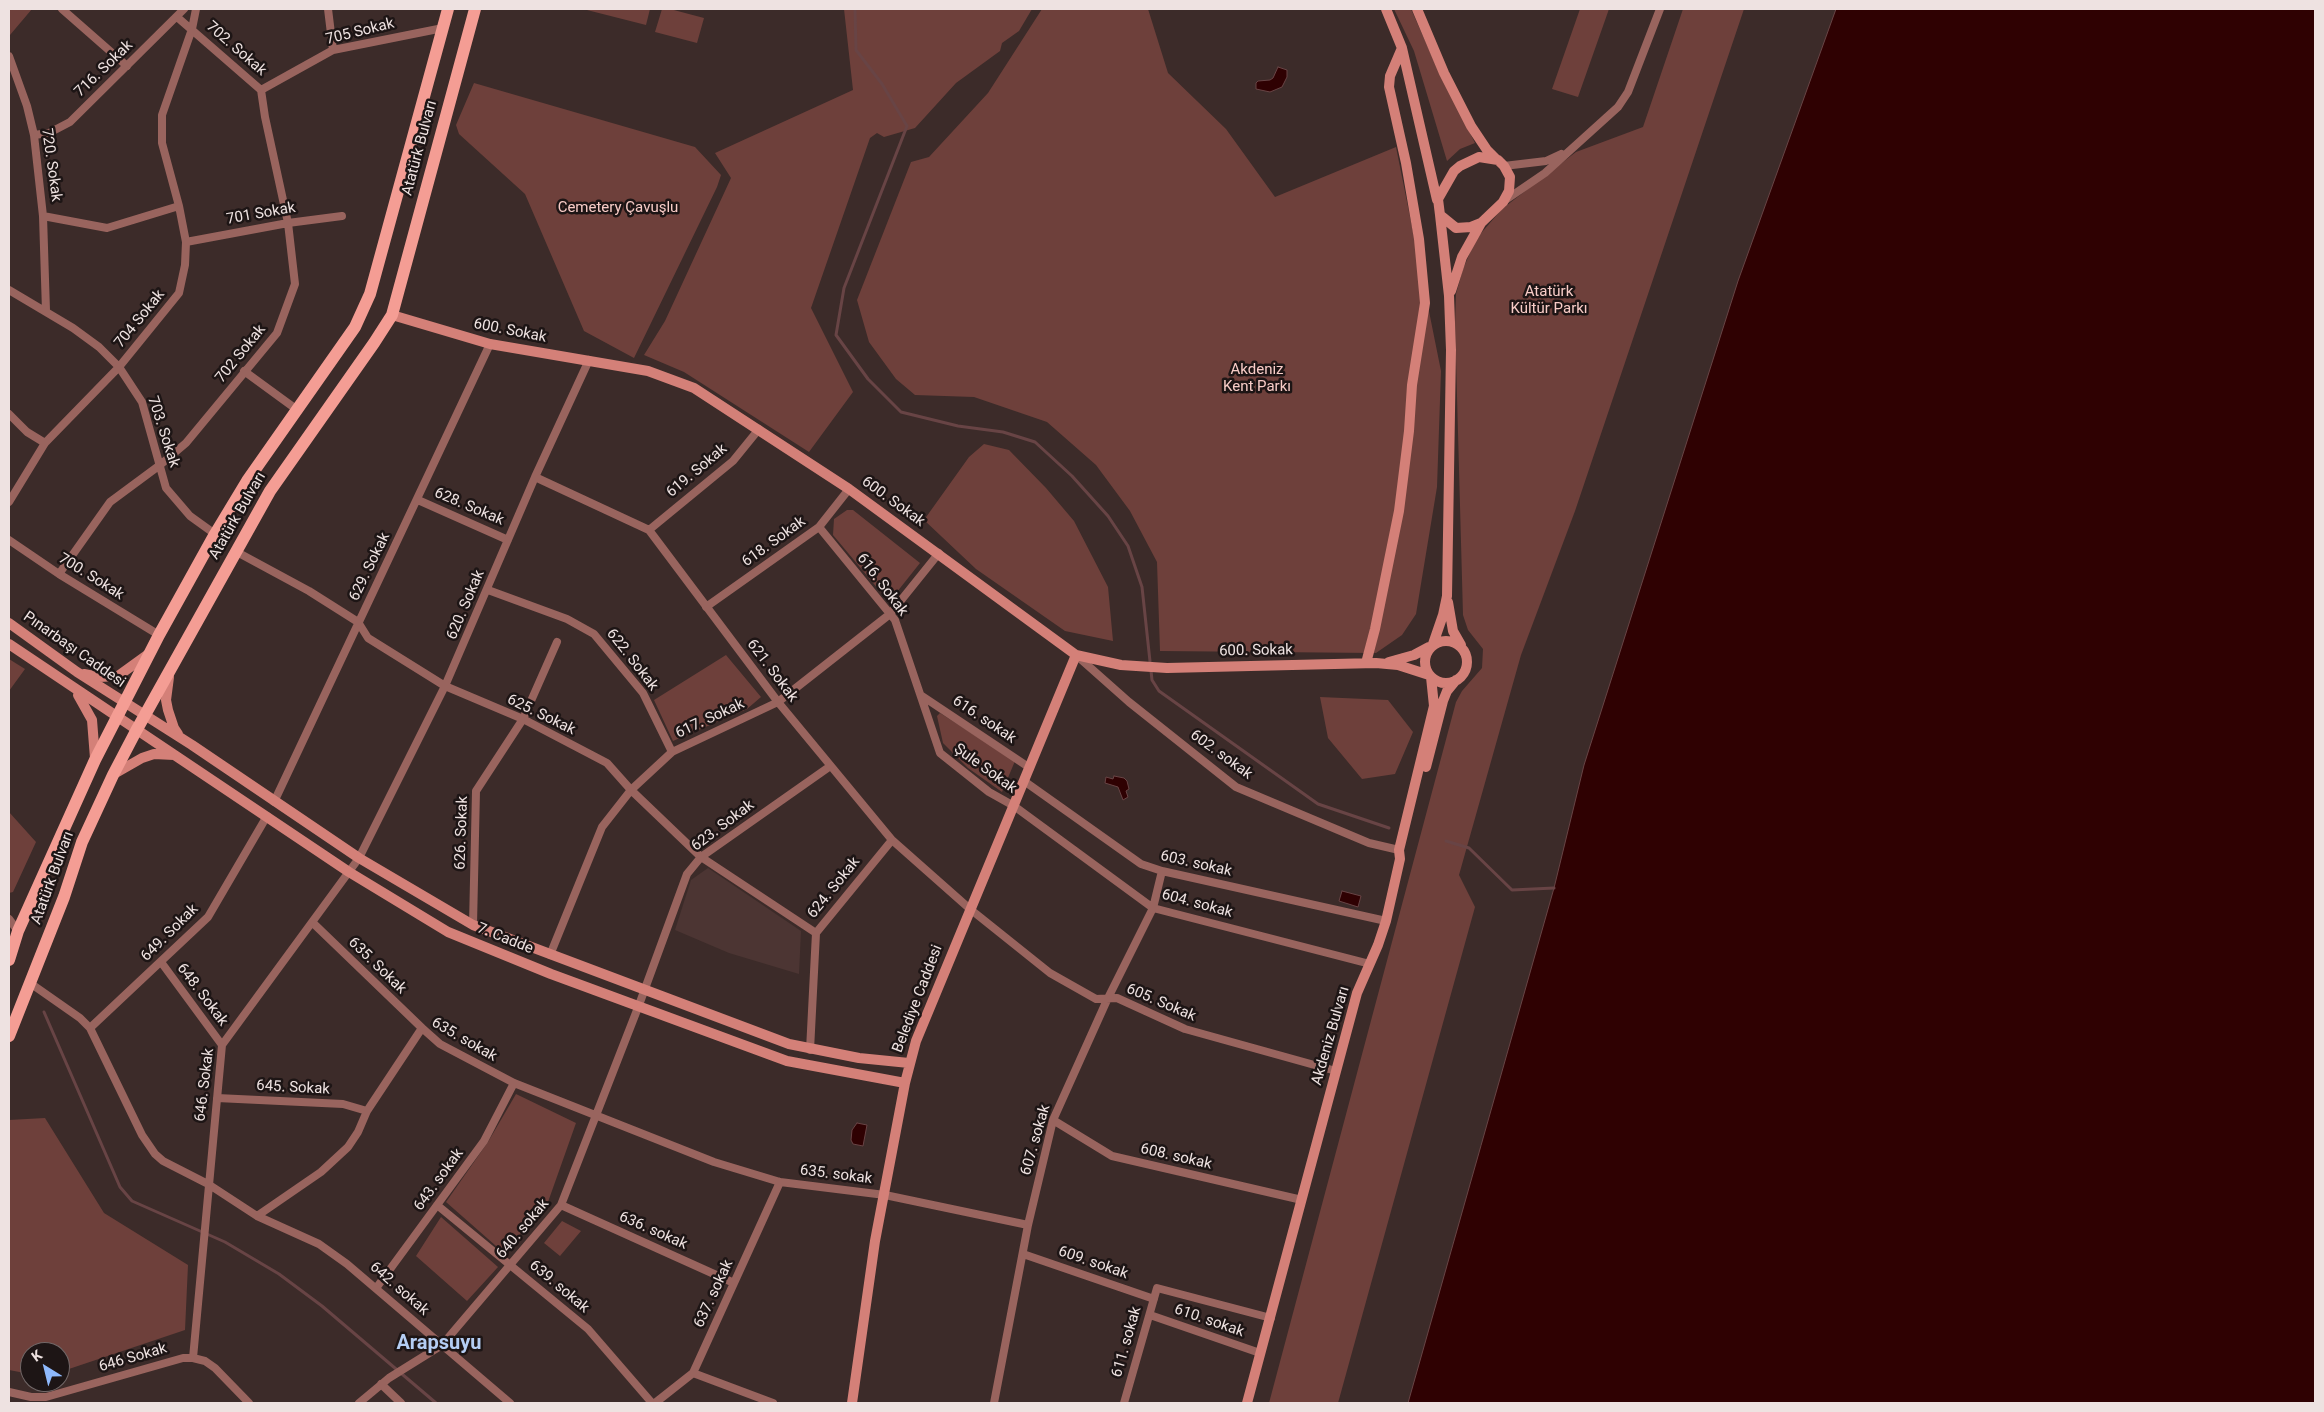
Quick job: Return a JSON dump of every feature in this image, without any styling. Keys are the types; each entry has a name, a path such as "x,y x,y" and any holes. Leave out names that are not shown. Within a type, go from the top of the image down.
{"main road":[{"name":"Atatürk Bulvarı","path":"9,960 18,931 94,760 159,635 247,481 355,327 370,294 448,9"},
{"name":"Atatürk Bulvarı","path":"9,1036 64,897 82,842 136,731 170,673 235,550 270,491 392,315 475,9"},
{"path":"1386,9 1402,48 1439,211 1456,228 1471,228 1481,222 1502,202 1509,191 1511,182 1509,173 1487,150 1471,126 1444,74 1417,9"},
{"path":"1371,663 1375,629 1399,511 1409,431 1412,385 1425,303 1419,239 1406,163 1389,87 1390,76 1402,48"},
{"path":"1400,855 1404,852 1447,691 1466,667 1466,656 1453,631 1447,596 1451,350 1450,296 1438,200 1445,183 1460,166 1479,157 1501,163"},
{"path":"1450,296 1462,257 1481,222"},
{"name":"600. Sokak","path":"392,315 490,344 648,371 694,388 849,489 1076,655 1122,665 1167,668 1371,663"},
{"path":"1430,676 1424,661 1432,646 1443,615 1447,596"},
{"name":"Pınarbaşı Caddesi","path":"9,623 77,672 145,715"},
{"path":"1371,663 1398,660 1444,640 1456,643 1461,647"},
{"path":"9,644 115,717"},
{"path":"77,672 99,676 118,676 132,668 150,653"},
{"name":"Belediye Caddesi","path":"852,1403 875,1241 909,1063 916,1041 1076,655"},
{"path":"1371,663 1398,665 1446,683 1456,680"},
{"path":"170,673 166,700 174,728 180,737"},
{"name":"Akdeniz Bulvarı","path":"1247,1403 1357,993 1386,921 1434,706 1430,676"},
{"path":"74,690 92,720 95,743 94,760"},
{"name":"7. Cadde","path":"145,715 359,858 473,925 781,1042 810,1050 909,1063"},
{"name":"7. Cadde","path":"115,717 176,755 349,872 448,932 551,974 787,1061 905,1083"},
{"path":"113,775 142,758 154,754 176,755"}],"street":[{"path":"62,9 127,66"},
{"name":"716. Sokak","path":"34,135 49,133 70,122 184,9"},
{"name":"704 Sokak","path":"9,502 44,443 119,367 179,293 185,265 186,242 179,206 162,142 162,115 192,29 196,9"},
{"path":"328,9 333,50"},
{"path":"1502,202 1539,177 1616,109 1628,92 1660,9"},
{"name":"702. Sokak","path":"177,16 261,90"},
{"name":"705 Sokak","path":"261,90 333,50 443,28"},
{"name":"720. Sokak","path":"9,56 27,106 34,135 43,216 46,311"},
{"name":"702 Sokak","path":"59,574 110,502 186,443 277,333 296,284 288,223 261,90"},
{"path":"1501,163 1546,161 1568,151"},
{"path":"43,216 107,228 179,206"},
{"name":"701 Sokak","path":"186,242 288,223 342,216"},
{"name":"703. Sokak","path":"9,290 46,311 99,347 119,367 142,402 166,488 176,502 196,521 215,534"},
{"name":"629. Sokak","path":"274,802 490,344"},
{"name":"620. Sokak","path":"359,858 446,686 535,477 589,360"},
{"path":"244,371 296,409"},
{"path":"9,414 28,432 44,443"},
{"name":"619. Sokak","path":"649,530 733,461 759,429"},
{"name":"621. Sokak","path":"535,477 649,530 829,767 892,840 970,910"},
{"name":"618. Sokak","path":"706,607 819,527 849,489"},
{"name":"628. Sokak","path":"418,500 508,540"},
{"name":"616. Sokak","path":"819,527 895,620 922,696"},
{"name":"700. Sokak","path":"9,540 59,574 159,635"},
{"name":"625. Sokak","path":"235,550 358,622 368,638 446,686 523,720 607,763 631,790 700,857 816,933"},
{"name":"617. Sokak","path":"550,955 602,827 631,790 672,752 778,702 890,614 939,553"},
{"name":"622. Sokak","path":"488,590 567,619 594,634 643,693 672,752"},
{"name":"626. Sokak","path":"473,925 476,790 523,720 557,642"},
{"name":"602. sokak","path":"1076,655 1129,702 1236,787 1400,855"},
{"name":"616. sokak","path":"922,696 1030,768"},
{"name":"Şule Sokak","path":"922,696 940,753 989,792 1014,806"},
{"name":"623. Sokak","path":"644,990 686,874 700,857 829,767"},
{"name":"603. sokak","path":"1024,781 1141,864 1162,871 1386,921"},
{"name":"604. sokak","path":"1014,806 1153,908 1370,964"},
{"name":"649. Sokak","path":"90,1028 208,917 267,816"},
{"name":"624. Sokak","path":"810,1050 816,933 892,840"},
{"name":"646. Sokak","path":"193,1358 222,1045 359,858"},
{"name":"607. sokak","path":"994,1403 1028,1226 1053,1120 1106,1000 1153,908 1162,871"},
{"name":"605. Sokak","path":"970,910 1050,973 1096,1000 1117,998 1185,1030 1336,1071"},
{"path":"9,919 18,931"},
{"name":"635. Sokak","path":"312,923 422,1028"},
{"name":"648. Sokak","path":"161,962 222,1045"},
{"path":"30,983 80,1018 90,1028 148,1146 164,1161 208,1184 256,1216"},
{"name":"640. sokak","path":"359,1403 389,1378 442,1345 561,1205 644,990"},
{"name":"635. sokak","path":"256,1216 336,1160 358,1132 368,1111 422,1028 440,1044 514,1083 714,1162 780,1182 885,1195 1028,1226"},
{"name":"643. sokak","path":"377,1287 484,1141 514,1083"},
{"name":"645. Sokak","path":"217,1098 343,1104 368,1111"},
{"name":"608. sokak","path":"1053,1120 1112,1156 1302,1200"},
{"name":"637. sokak","path":"654,1403 693,1373 780,1182"},
{"name":"639. sokak","path":"438,1204 588,1329 654,1403"},
{"name":"636. sokak","path":"561,1205 734,1283"},
{"name":"642. sokak","path":"256,1216 318,1244 377,1287 510,1403"},
{"name":"609. sokak","path":"1023,1254 1154,1299"},
{"name":"611. sokak","path":"1124,1403 1157,1288 1271,1318"},
{"name":"610. sokak","path":"1150,1315 1260,1353"},
{"name":"646 Sokak","path":"9,1392 30,1400 183,1358 193,1358"},
{"path":"193,1358 206,1362 215,1368 250,1403"},
{"path":"693,1373 773,1403"},
{"path":"381,1384 401,1403"}],"shaded area":[{"path":"1836,9 2315,9 2315,1403 1408,1403 1554,888 1584,765 1738,281"},
{"path":"1278,67 1287,70 1287,77 1282,87 1270,92 1256,89 1258,81 1273,78"},
{"path":"1114,776 1124,778 1127,781 1129,789 1126,791 1128,797 1123,800 1118,787 1105,783 1106,777 1113,779"},
{"path":"708,868 801,931 799,974 729,953 675,930 691,880"},
{"path":"1342,891 1361,896 1358,907 1339,901"},
{"path":"857,1123 867,1125 863,1146 853,1144 851,1140 852,1130"}],"green space":[{"path":"9,9 32,9 10,35 9,33"},
{"path":"583,9 650,9 646,25"},
{"path":"662,9 670,9 704,18 697,43 655,32"},
{"path":"844,9 1032,9 1019,31 1002,43 1000,51 956,83 915,128 884,137 877,133 870,138 811,308 853,392 809,452 684,372 644,355 665,321 731,178 715,153 853,90"},
{"name":"Akdeniz Kent Parkı","path":"1042,9 1148,9 1168,73 1226,129 1275,197 1396,147 1441,371 1437,487 1416,614 1402,635 1376,653 1160,651 1157,562 1130,511 1096,465 1047,422 974,397 915,395 896,379 869,342 857,300 911,162 929,157 988,93"},
{"path":"1394,9 1411,9 1438,70 1475,143 1460,149 1447,161 1414,51"},
{"path":"1580,9 1609,9 1578,97 1552,89"},
{"name":"Atatürk Kültür Parkı","path":"1683,9 1744,9 1575,511 1521,655 1459,875 1475,907 1338,1403 1269,1403 1456,702 1462,691 1482,668 1483,649 1468,630 1463,615 1455,323 1456,294 1463,269 1476,239 1502,209 1576,152 1643,127"},
{"name":"Cemetery Çavuşlu","path":"474,83 695,147 721,175 717,187 634,358 584,331 525,194 459,134 456,125"},
{"path":"984,444 1009,450 1046,488 1074,521 1108,587 1113,641 1065,631 976,569 924,520 969,457"},
{"path":"847,510 853,510 920,563 889,602 833,535 834,519"},
{"path":"726,655 761,697 747,709 673,741 654,700"},
{"path":"9,659 25,669 9,691"},
{"path":"1320,697 1388,700 1413,732 1395,774 1362,779 1328,738"},
{"path":"940,713 1015,761 1002,792 968,768 943,743 937,716"},
{"path":"9,812 36,842 13,892 9,893"},
{"path":"516,1094 576,1123 548,1202 504,1253 446,1202 488,1142"},
{"path":"45,1118 104,1213 188,1265 185,1330 70,1369 70,1342 20,1342 20,1372 9,1370 9,1120"},
{"path":"441,1217 498,1267 467,1301 416,1256"},
{"path":"562,1221 581,1231 560,1256 544,1243"}],"waterway":[{"path":"855,9 856,50 882,84 907,126 844,288 836,335 868,379 901,412 958,426 1003,432 1035,442 1072,476 1108,516 1128,546 1142,587 1152,680 1159,691 1318,804 1389,828"},
{"path":"1446,841 1469,848 1512,890 1554,888"},
{"path":"44,1012 120,1187 132,1201 225,1242 279,1274 322,1306 436,1403"}],"district":[{"name":"Arapsuyu","path":"439,1344"}]}
